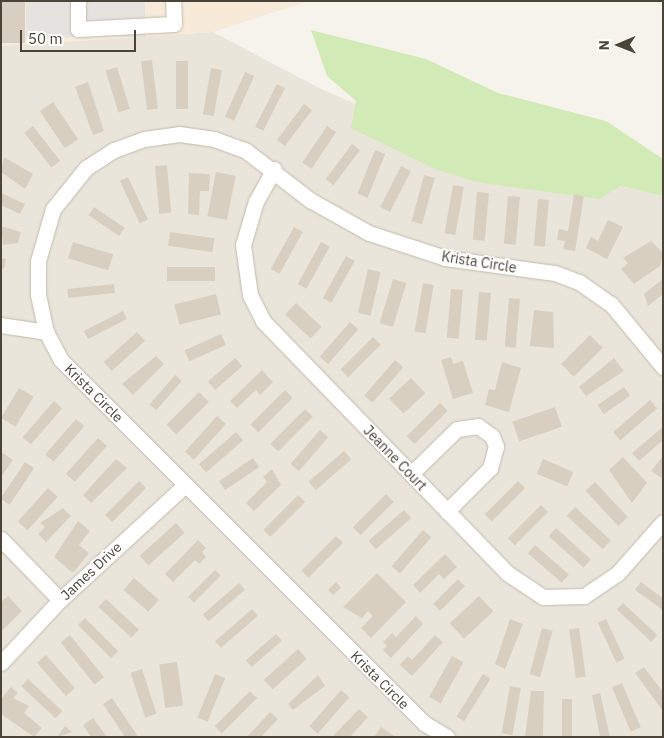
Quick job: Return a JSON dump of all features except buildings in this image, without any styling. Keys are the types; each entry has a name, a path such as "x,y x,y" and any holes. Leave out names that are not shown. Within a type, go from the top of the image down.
{"street":[{"path":"78,1 78,29 174,24 173,1"},
{"name":"Krista Circle","path":"447,737 421,730 185,485 61,360 46,332 38,295 44,231 65,190 86,168 144,139 179,134 214,138 274,169 310,200 342,218 408,247 445,258 555,273 579,282 611,304 663,367"},
{"name":"Jeanne Court","path":"274,169 247,222 243,245 250,295 263,321 281,343 525,588 563,599 602,586 663,522"},
{"path":"1,325 46,332"},
{"path":"411,474 458,429 478,426 492,436 496,446 490,468 447,511"},
{"name":"James Drive","path":"1,663 60,600 185,485"},
{"path":"1,539 60,600"}],"shaded area":[{"path":"1,1 309,1 213,32 1,46"},
{"path":"26,1 145,1 145,37 26,37"},
{"path":"213,32 321,89 472,153 663,196 663,737 1,737 1,46"}],"green space":[{"path":"311,30 426,59 498,93 606,121 663,159 663,196 620,186 599,199 476,182 435,169 351,128 356,101 327,76"}]}
